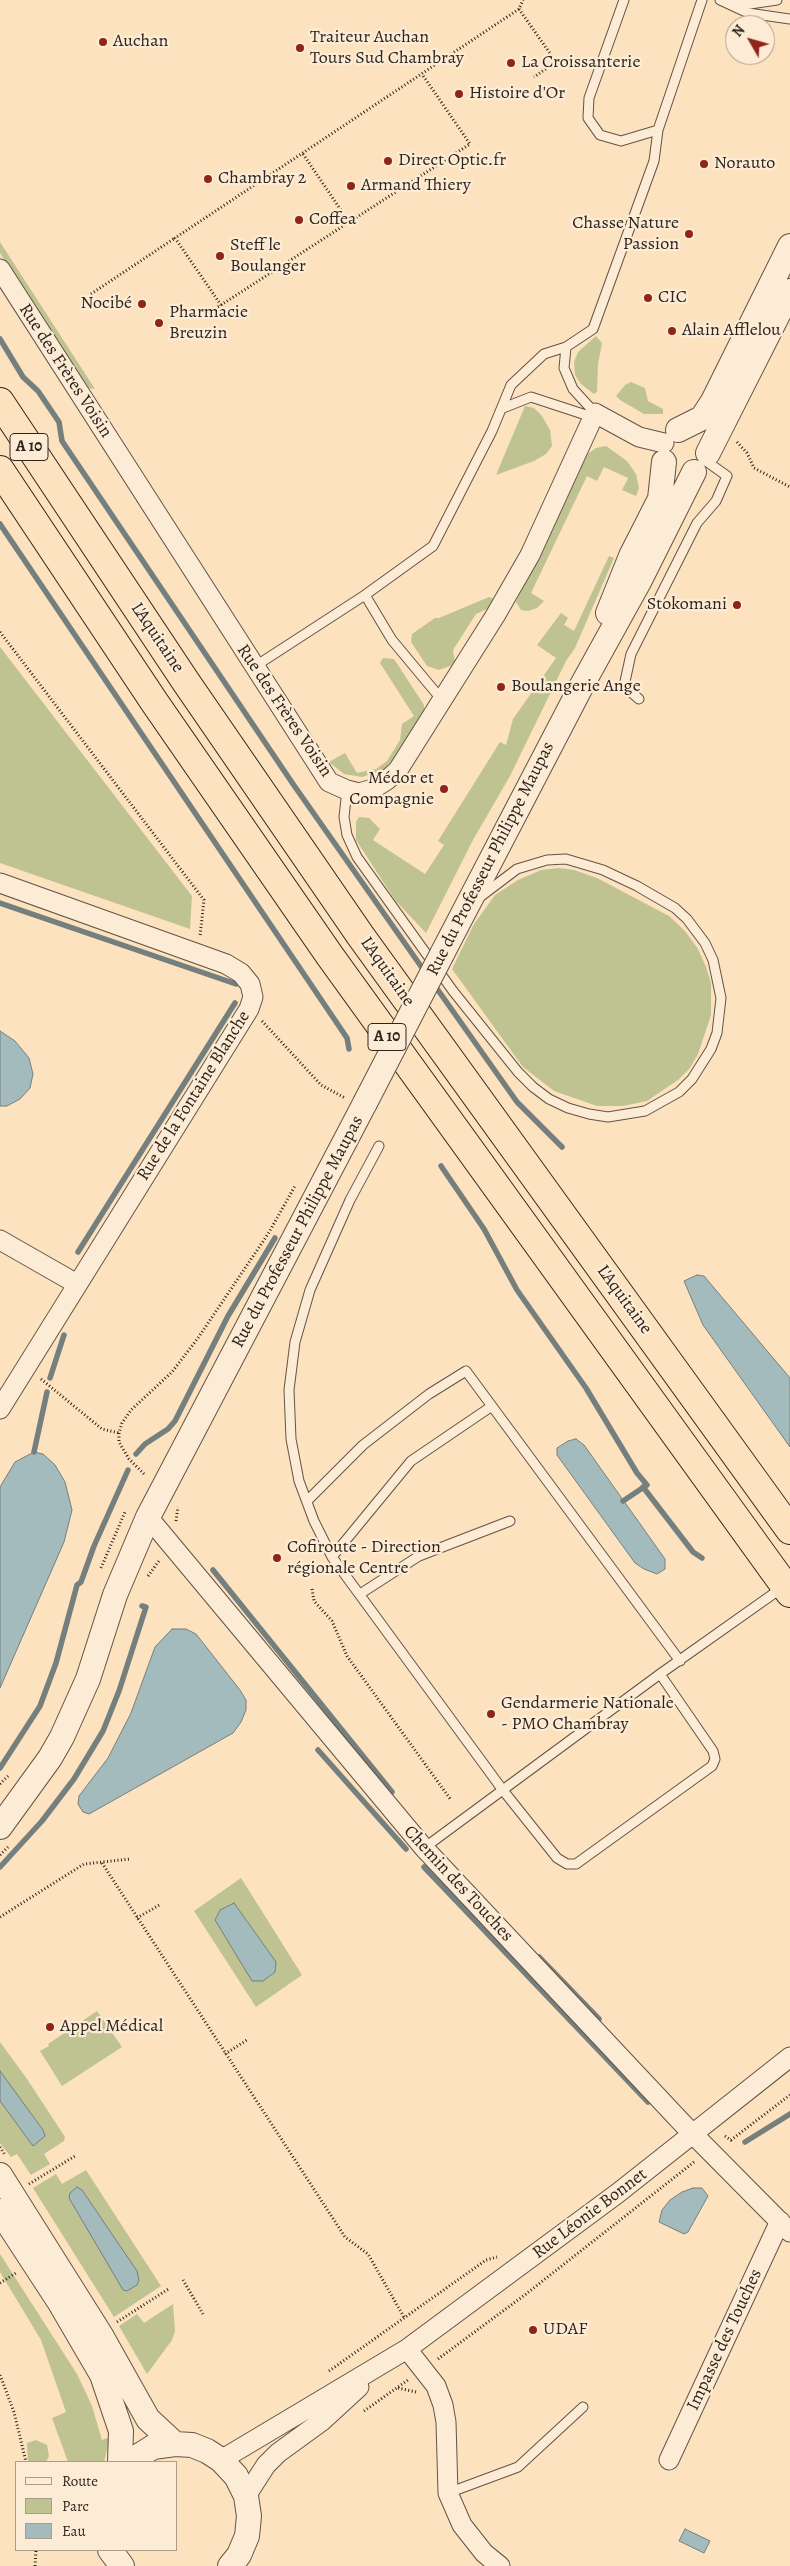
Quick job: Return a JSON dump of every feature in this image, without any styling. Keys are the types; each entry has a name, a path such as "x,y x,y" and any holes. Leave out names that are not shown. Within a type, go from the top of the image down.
{"highway":[{"name":"L'Aquitaine","path":"0,402 186,682 360,935 790,1530"},
{"name":"A 10","path":"0,470 150,695 335,964 787,1590"}],"street":[{"path":"669,445 702,418 714,401 790,246"},
{"name":"Rue des Frères Voisin","path":"0,269 329,782 359,793 372,789 388,780 398,770 442,700 530,556 595,412"},
{"name":"Rue du Professeur Philippe Maupas","path":"0,1809 20,1779 50,1758 75,1712 115,1595 138,1510 354,1098 442,954 582,685 703,462 790,292"},
{"path":"595,412 639,437 669,445"},
{"path":"686,429 699,434 707,446 703,462 688,474 674,472 669,445 686,429"},
{"name":"Rue du Professeur Philippe Maupas","path":"582,685 631,556 660,499 669,445"},
{"name":"Rue de la Fontaine Blanche","path":"0,883 226,964 241,973 250,984 253,997 249,1009 0,1409"},
{"path":"0,1240 77,1284"},
{"name":"Chemin des Touches","path":"138,1510 424,1848 693,2134 785,2226"},
{"name":"Rue du Professeur Philippe Maupas","path":"0,1827 20,1779"},
{"name":"Rue Léonie Bonnet","path":"221,2460 384,2364 406,2349 618,2194 790,2057"},
{"path":"0,2175 102,2337 144,2413 159,2431 175,2444"},
{"path":"0,2211 55,2294 102,2375 121,2431 120,2461"},
{"name":"Impasse des Touches","path":"669,2460 785,2226"},
{"path":"406,2349 436,2386 443,2405 446,2422 448,2493 462,2525 484,2553 500,2566"},
{"name":"Rue Léonie Bonnet","path":"246,2496 266,2465 278,2453 322,2421 384,2364"},
{"path":"130,2461 154,2447 175,2444 192,2446 221,2460 236,2476 246,2496 249,2516 247,2536 239,2555 230,2566"},
{"path":"111,2551 122,2566"}],"lane":[{"path":"624,0 589,98 588,118 600,135 621,141 658,130"},
{"path":"254,667 365,595 433,546 503,408 511,385 544,354 566,347 593,329 654,161 658,130 702,0"},
{"path":"723,1 750,4 777,0"},
{"path":"723,1 748,13 790,19"},
{"path":"566,347 564,368 573,389 595,412"},
{"path":"503,408 531,397 586,414 595,412"},
{"path":"639,699 624,686 631,654 697,523 716,501 727,476 703,462"},
{"path":"365,595 392,640 442,700"},
{"path":"347,790 346,826 357,857 453,991 518,1072 533,1087 549,1099 589,1114 608,1117 627,1115 645,1111 679,1092 704,1063 714,1041 720,1018 721,998 718,976 705,943 687,919 675,908 603,870 566,859 547,860 517,869 465,910"},
{"path":"379,1146 350,1200 313,1281 295,1342 289,1390 291,1439 299,1481 332,1557 502,1790 557,1858 567,1864 576,1864 712,1766 713,1752 660,1674"},
{"path":"307,1501 363,1445 429,1394 466,1371 680,1661"},
{"path":"332,1557 411,1461 492,1406"},
{"path":"360,1594 419,1556 510,1521"},
{"path":"424,1848 660,1674 787,1590"},
{"path":"448,2493 518,2467 583,2407"}],"path":[{"path":"91,294 519,9 523,0"},
{"path":"519,9 556,62 534,77"},
{"path":"203,316 470,144 422,74"},
{"path":"303,154 349,222"},
{"path":"175,238 221,305"},
{"path":"734,440 741,445 754,468 790,487"},
{"path":"0,632 204,900 198,954"},
{"path":"249,1009 321,1085 354,1098"},
{"name":"Rue du Professeur Philippe Maupas","path":"341,1107 354,1098"},
{"name":"Rue du Professeur Philippe Maupas","path":"119,1433 131,1410 172,1372 198,1338 268,1234 297,1182"},
{"path":"25,1369 43,1380 102,1429 119,1433 119,1442 124,1451 144,1474 140,1482"},
{"path":"100,1571 138,1510"},
{"path":"312,1589 314,1601 322,1607 332,1621 347,1656 451,1800"},
{"path":"0,1784 20,1779"},
{"path":"0,1918 84,1864 130,1859"},
{"path":"102,1863 345,2237 368,2254 405,2319"},
{"path":"138,1918 161,1904"},
{"path":"225,2054 247,2040"},
{"path":"725,2136 731,2140 790,2095"},
{"path":"26,2185 75,2156"},
{"path":"324,2375 486,2260"},
{"path":"183,2280 203,2314"},
{"path":"114,2324 170,2288"},
{"path":"0,2376 14,2412 26,2461"},
{"path":"36,2551 36,2566"}],"green space":[{"path":"0,242 95,389 87,388 0,253"},
{"path":"596,336 602,343 598,364 597,392 594,394 581,384 575,375 574,362 578,352"},
{"path":"631,382 645,388 648,401 663,409 663,414 644,414 616,396 625,385"},
{"path":"525,406 534,408 542,416 550,430 552,446 546,454 534,461 496,475"},
{"path":"606,446 627,461 636,474 639,488 636,496 622,490 628,478 604,467 597,481 587,476 531,593 544,601 537,608 528,611 521,610 516,602 585,456 596,448"},
{"path":"609,556 614,558 575,648 566,661 510,776 473,840 426,933 395,900 356,840 356,822 359,817 369,818 380,829 373,840 425,874 444,845 438,841 500,742 506,745 513,719 556,658 537,645 561,613 568,618 564,625 574,631"},
{"path":"489,597 494,599 487,609 476,614 453,650 455,662 453,665 439,670 427,666 411,642 412,634 435,618"},
{"path":"0,647 192,896 190,929 0,863"},
{"path":"383,658 394,659 424,705 424,712 396,756 383,770 362,777 344,774 329,762 345,753 357,773 376,769 387,761 400,740 402,724 414,716 380,663"},
{"path":"559,868 574,870 597,878 669,916 685,931 698,949 706,967 711,983 711,1015 698,1054 690,1068 678,1080 647,1101 623,1106 597,1106 554,1091 523,1067 452,969 474,924 495,895 518,880 541,870"},
{"path":"241,1878 302,1975 256,2007 194,1911"},
{"path":"97,2011 122,2047 62,2086 40,2051"},
{"path":"0,2042 65,2137 64,2141 44,2154 50,2164 31,2175 17,2154 11,2157 0,2143"},
{"path":"86,2170 161,2286 114,2317 33,2188 56,2174 62,2184"},
{"path":"0,2254 77,2374 92,2406 102,2440 110,2437 104,2461 68,2461 52,2418 66,2412 41,2340 0,2272"},
{"path":"173,2304 175,2331 172,2340 147,2374 119,2326 137,2314 144,2323"},
{"path":"36,2440 47,2445 49,2456 46,2461 28,2461 27,2443"}],"water":[{"path":"0,1031 15,1041 29,1058 33,1074 30,1088 20,1099 7,1106 0,1106"},
{"path":"697,1275 704,1276 790,1378 790,1447 703,1325 684,1281"},
{"path":"576,1439 584,1445 665,1559 665,1569 657,1574 635,1563 557,1455 557,1448 568,1441"},
{"path":"34,1452 43,1454 55,1465 65,1482 72,1510 64,1542 0,1688 0,1487 15,1462"},
{"path":"172,1629 186,1629 196,1634 240,1690 246,1700 246,1710 241,1722 233,1733 89,1814 83,1812 78,1804 79,1796 108,1758 131,1713 155,1647"},
{"path":"234,1903 276,1962 275,1972 263,1981 252,1981 215,1920 220,1910"},
{"path":"0,2071 43,2130 45,2136 33,2146 0,2101"},
{"path":"77,2187 82,2190 137,2271 139,2280 137,2285 127,2291 123,2290 69,2198 70,2193"},
{"path":"693,2188 702,2188 708,2196 688,2232 684,2234 659,2222 662,2210 670,2200 682,2192"},
{"path":"685,2529 710,2541 704,2553 679,2541"}],"waterway":[{"path":"0,339 23,377 38,391 59,422 62,441 293,784 425,972"},
{"path":"0,524 347,1038 349,1049"},
{"path":"0,903 236,984"},
{"path":"433,983 517,1102 562,1147"},
{"path":"78,1252 235,1003"},
{"path":"441,1166 484,1229 517,1290 586,1388 637,1473 647,1485 623,1501"},
{"path":"136,1454 145,1444 168,1429 175,1421 228,1316 275,1238"},
{"path":"50,1378 64,1335"},
{"path":"34,1452 47,1392"},
{"path":"0,1768 40,1706 56,1663 77,1585 81,1582 94,1546 128,1470"},
{"path":"643,1487 693,1552 702,1558"},
{"path":"213,1570 392,1792"},
{"path":"0,1867 42,1821 74,1779 103,1731 119,1691 146,1607 142,1606"},
{"path":"318,1750 406,1849"},
{"path":"424,1867 648,2102"},
{"path":"539,1957 599,2019"},
{"path":"745,2142 790,2114"}],"place":[{"name":"Auchan","path":"103,42"},
{"name":"Traiteur Auchan Tours Sud Chambray","path":"300,48"},
{"name":"La Croissanterie","path":"511,63"},
{"name":"Histoire d'Or","path":"459,94"},
{"name":"Direct Optic.fr","path":"388,161"},
{"name":"Norauto","path":"704,164"},
{"name":"Chambray 2","path":"208,179"},
{"name":"Armand Thiery","path":"351,186"},
{"name":"Coffea","path":"299,220"},
{"name":"Chasse Nature Passion","path":"689,234"},
{"name":"Steff le Boulanger","path":"220,256"},
{"name":"CIC","path":"648,298"},
{"name":"Nocibé","path":"142,304"},
{"name":"Pharmacie Breuzin","path":"159,323"},
{"name":"Alain Afflelou","path":"672,331"},
{"name":"Stokomani","path":"737,605"},
{"name":"Boulangerie Ange","path":"501,687"},
{"name":"Médor et Compagnie","path":"444,789"},
{"name":"Cofiroute - Direction régionale Centre","path":"277,1558"},
{"name":"Gendarmerie Nationale - PMO Chambray","path":"491,1714"},
{"name":"Appel Médical","path":"50,2027"},
{"name":"UDAF","path":"533,2330"}]}
